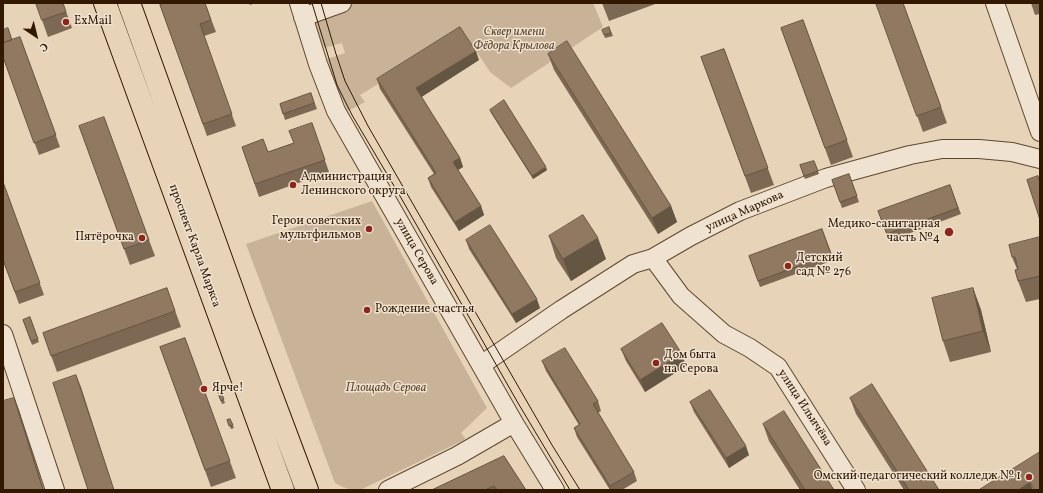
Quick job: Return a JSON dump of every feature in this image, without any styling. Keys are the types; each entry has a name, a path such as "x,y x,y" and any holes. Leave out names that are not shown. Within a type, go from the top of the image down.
{"main road":[{"name":"проспект Карла Маркса","path":"105,3 283,490"},
{"name":"проспект Карла Маркса","path":"129,3 307,490"},
{"path":"162,160 183,152"}],"street":[{"path":"301,10 342,3"},
{"path":"995,3 1040,132"},
{"name":"улица Серова","path":"301,10 318,64 336,111 514,423 555,490"},
{"name":"улица Маркова","path":"481,365 561,310 632,264 653,258 691,236 740,211 826,178 910,155 942,150 979,149 1012,152 1040,159"},
{"name":"улица Ильичёва","path":"653,258 681,296 724,334 750,348 778,367 856,490"},
{"path":"3,334 55,490"},
{"path":"388,490 457,456 514,423"}],"green space":[{"name":"Сквер имени Фёдора Крылова","path":"353,3 593,3 603,27 511,88 490,72 464,32 360,95 365,102 348,111 335,84 327,59 345,53 342,43 324,48 315,24 328,13"},
{"name":"Площадь Серова","path":"372,201 487,408 461,433 465,438 464,440 360,490 356,490 335,483 246,244"}],"building":[{"path":"36,3 63,3 66,12 42,20"},
{"path":"166,3 205,3 211,20 200,24 232,114 203,124 160,5"},
{"path":"876,3 903,3 941,107 917,116"},
{"path":"803,20 847,140 825,148 781,28"},
{"path":"460,27 476,51 416,88 460,158 453,162 481,206 455,222 428,178 436,173 377,79"},
{"path":"609,27 611,33 604,35 602,30"},
{"path":"8,28 12,40 3,43 3,30"},
{"path":"20,37 56,135 34,143 3,57 3,43"},
{"path":"567,41 671,206 652,218 548,54"},
{"path":"724,49 768,168 745,176 701,57"},
{"path":"311,93 314,103 283,114 280,104"},
{"path":"504,100 546,167 532,176 490,110"},
{"path":"104,117 149,240 124,249 79,126"},
{"path":"312,123 325,160 255,184 242,147 263,139 268,152 294,143 289,131"},
{"path":"814,161 818,171 804,176 800,165"},
{"path":"849,174 857,196 840,202 832,180"},
{"path":"1038,176 1040,183 1040,220 1027,180"},
{"path":"3,182 40,283 15,292 3,260"},
{"path":"950,185 958,208 887,234 878,211"},
{"path":"583,215 598,238 563,259 549,236"},
{"path":"490,225 537,299 512,314 466,240"},
{"path":"822,229 831,254 758,281 749,256"},
{"path":"1040,237 1040,276 1018,281 1015,270 1018,269 1015,257 1012,257 1009,245"},
{"path":"167,288 175,311 51,356 43,333"},
{"path":"973,288 983,331 943,341 932,298"},
{"path":"30,317 38,339 31,341 23,320"},
{"name":"Дом быта на Серова","path":"662,323 682,354 640,380 621,349"},
{"path":"185,338 230,461 205,470 160,347"},
{"path":"565,348 598,401 593,404 634,472 610,486 574,428 580,424 542,361"},
{"path":"76,375 114,490 88,490 53,383"},
{"path":"218,384 220,389 217,390 215,386"},
{"path":"872,384 939,490 909,490 850,398"},
{"path":"710,390 746,446 726,458 690,402"},
{"path":"222,395 224,399 221,401 219,396"},
{"path":"14,398 43,490 3,490 3,401"},
{"path":"784,411 834,490 805,490 763,424"},
{"path":"230,419 233,425 229,426 227,420"},
{"path":"1040,452 1040,490 1034,490 1030,482 1018,490 979,490"},
{"path":"504,456 526,490 497,490 494,486 485,490 432,490"}],"tram line":[{"path":"312,3 337,85 352,115 518,403 570,490"},
{"path":"321,3 345,81 368,126 552,445 580,490"}],"place":[{"name":"ExMail","path":"66,22"},
{"name":"Администрация Ленинского округа","path":"293,185"},
{"name":"Герои советских мультфильмов","path":"369,229"},
{"name":"Медико-санитарная часть №4","path":"949,232"},
{"name":"Пятёрочка","path":"142,238"},
{"name":"Детский сад № 276","path":"788,266"},
{"name":"Рождение счастья","path":"367,310"},
{"name":"Дом быта на Серова","path":"656,363"},
{"name":"Ярче!","path":"204,389"},
{"name":"Омский педагогический колледж № 1","path":"1029,477"}]}
